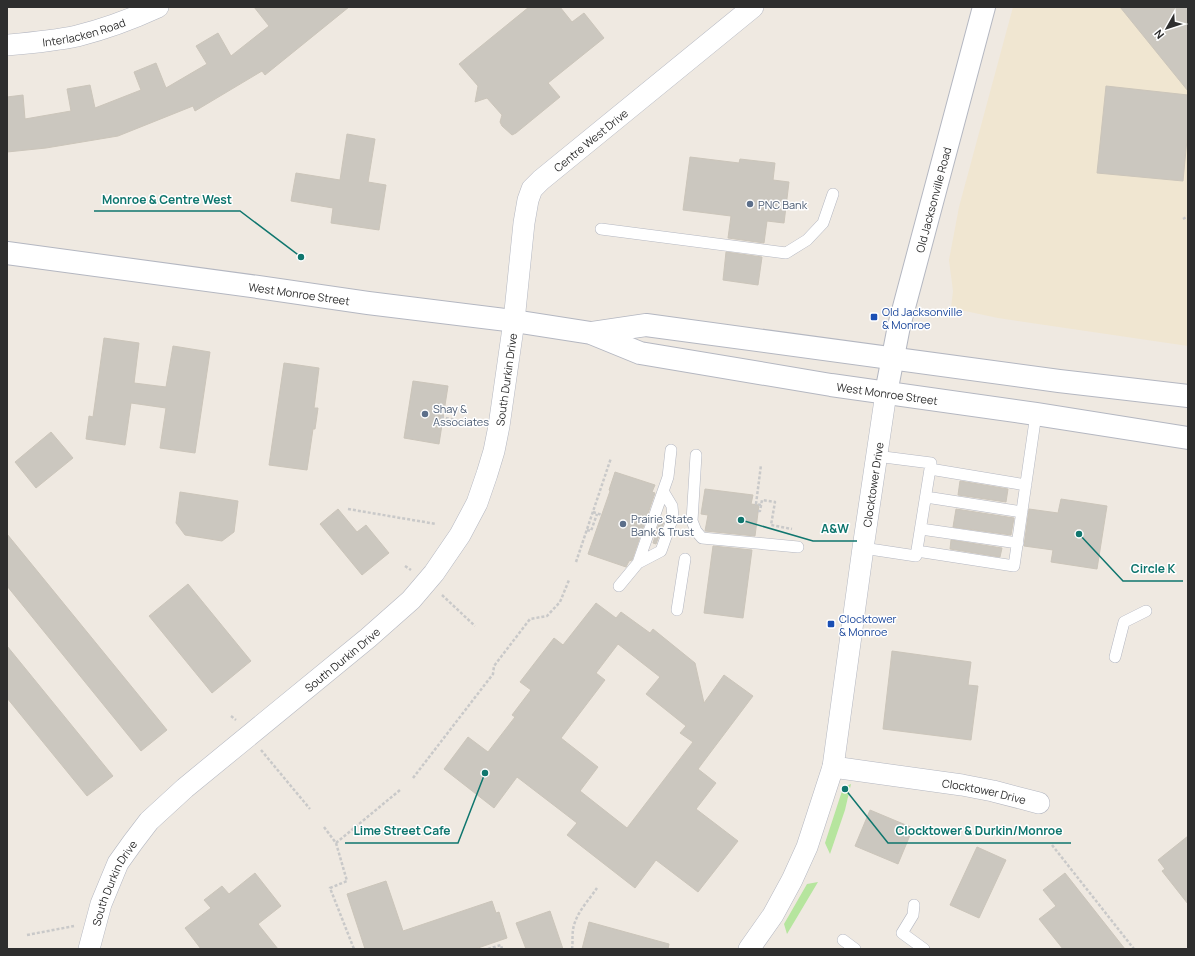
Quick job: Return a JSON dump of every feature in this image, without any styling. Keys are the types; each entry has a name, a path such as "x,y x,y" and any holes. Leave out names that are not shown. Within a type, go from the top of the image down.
{"street":[{"name":"Interlacken Road","path":"7,45 34,43 77,36 126,21 158,7"},
{"name":"Centre West Drive","path":"514,321 524,223 528,200 532,189 541,180 753,7"},
{"name":"Old Jacksonville Road","path":"886,393 901,317 984,7"},
{"name":"West Monroe Street","path":"7,253 368,303 514,321 591,333 640,353 831,385 1036,414 1188,438"},
{"name":"South Durkin Drive","path":"89,949 101,904 118,864 149,821 195,779 411,600 434,573 470,517 487,474 494,451 499,426 514,321"},
{"name":"West Monroe Street","path":"591,333 646,325 1059,381 1188,396"},
{"name":"Clocktower Drive","path":"749,949 773,915 792,880 807,847 833,767 886,393"},
{"name":"Clocktower Drive","path":"833,767 962,785 993,791 1039,803"}],"lane":[{"path":"601,229 786,253 806,240 823,223 833,194"},
{"path":"917,551 1014,566 1036,414"},
{"path":"620,586 638,563 668,477 671,450"},
{"path":"696,454 692,521 696,531 702,538 798,547"},
{"path":"863,548 916,556 931,463 876,456"},
{"path":"930,469 1026,485"},
{"path":"638,563 661,551 673,517 672,506 663,491"},
{"path":"926,496 1022,512"},
{"path":"921,529 1018,543"},
{"path":"677,610 685,559"},
{"path":"1115,656 1124,622 1146,611"},
{"path":"914,905 913,915 902,933 924,949"},
{"path":"843,940 855,949"}],"path":[{"path":"1183,219 1188,216"},
{"path":"441,417 469,422"},
{"path":"576,562 611,458"},
{"path":"761,465 756,504 761,505"},
{"path":"758,511 760,512 762,500 775,502 771,525 794,530"},
{"path":"348,509 436,524"},
{"path":"592,512 602,515"},
{"path":"587,530 591,531 597,514"},
{"path":"413,778 493,674 494,666 530,619 547,616 560,602 569,580"},
{"path":"439,593 475,626"},
{"path":"259,748 310,809"},
{"path":"336,843 400,790"},
{"path":"324,827 336,843 347,881 330,888 354,949"},
{"path":"1052,845 1134,949"},
{"path":"572,949 573,929 581,912 598,888"},
{"path":"27,935 77,925"},
{"path":"488,949 501,945 502,949"}],"shaded area":[{"path":"1013,7 1188,7 1188,346 998,318 951,308 953,291 949,260 959,207"}],"green space":[{"path":"851,784 845,810 830,854 825,843 842,791 844,787"},
{"path":"818,882 787,934 784,924 807,884"}],"building":[{"path":"254,7 349,7 265,75 262,71 195,111 193,106 118,136 46,148 7,152 7,97 23,95 25,119 71,111 67,89 90,85 95,108 141,90 134,72 156,63 166,88 207,64 196,46 218,33 231,56 269,26"},
{"path":"529,7 560,7 572,22 584,13 604,38 548,83 560,97 512,135 502,126 500,122 502,115 487,98 475,102 478,86 459,64"},
{"path":"1120,7 1188,7 1188,91"},
{"path":"1106,86 1188,95 1188,129 1183,181 1097,173"},
{"path":"347,134 375,139 368,182 386,185 379,230 331,223 333,208 291,201 296,173 340,180"},
{"path":"690,157 739,163 740,159 775,163 773,180 789,182 784,223 767,221 764,243 728,238 731,216 683,210"},
{"path":"726,252 762,257 758,285 723,280"},
{"path":"104,338 139,343 134,383 166,387 173,346 210,352 195,453 160,448 166,408 131,403 125,445 86,439 89,416 93,417"},
{"path":"284,363 319,368 314,408 318,408 315,429 313,429 307,470 269,465"},
{"path":"413,381 448,386 439,444 404,438"},
{"path":"51,432 73,458 36,488 15,462"},
{"path":"615,472 655,485 652,492 655,493 632,560 629,561 626,567 588,554"},
{"path":"960,481 1008,489 1006,502 958,495"},
{"path":"705,489 753,495 751,504 759,505 755,536 705,531 708,515 701,514"},
{"path":"180,492 238,501 234,532 222,541 185,535 176,523"},
{"path":"1061,499 1107,506 1097,569 1051,562 1053,550 1024,546 1029,509 1058,513"},
{"path":"338,509 357,532 366,525 389,553 362,575 320,524"},
{"path":"956,509 1014,518 1011,535 953,527"},
{"path":"660,520 664,522 656,544 653,543"},
{"path":"7,534 167,730 141,751 7,586"},
{"path":"951,540 1002,548 1000,557 950,549"},
{"path":"713,546 752,550 743,618 704,613"},
{"path":"188,584 251,661 212,693 149,616"},
{"path":"596,603 616,618 621,612 650,633 653,629 695,663 704,703 724,675 753,696 698,769 716,783 696,809 738,841 698,892 656,860 635,888 567,835 577,823 517,777 494,808 444,769 468,737 488,752 515,717 512,715 531,690 520,682 554,638 563,645","holes":["618,644 660,677 646,694 686,726 680,733 693,742 627,828 580,791 598,767 561,738 605,680 596,673"]},
{"path":"7,646 113,776 87,796 7,698"},
{"path":"892,651 971,662 968,685 978,686 971,740 883,729"},
{"path":"870,810 913,828 898,864 855,846"},
{"path":"1188,836 1188,904 1162,871 1165,869 1158,860"},
{"path":"977,847 1006,860 979,918 950,905"},
{"path":"255,873 281,906 258,924 278,949 201,949 185,928 211,908 204,900 222,886 229,894"},
{"path":"1065,873 1125,949 1063,949 1039,919 1056,906 1043,890"},
{"path":"386,881 403,931 492,901 496,913 499,912 507,938 475,949 365,949 347,894"},
{"path":"550,911 563,949 526,949 516,923"},
{"path":"589,922 669,944 668,949 582,949"}],"place":[{"name":"PNC Bank","path":"750,204"},
{"name":"Monroe & Centre West","path":"301,257"},
{"name":"Old Jacksonville & Monroe","path":"874,317"},
{"name":"Shay & Associates","path":"425,414"},
{"name":"A&W","path":"741,520"},
{"name":"Prairie State Bank & Trust","path":"623,524"},
{"name":"Circle K","path":"1079,534"},
{"name":"Clocktower & Monroe","path":"831,624"},
{"name":"Lime Street Cafe","path":"485,773"},
{"name":"Clocktower & Durkin/Monroe","path":"845,789"}]}
